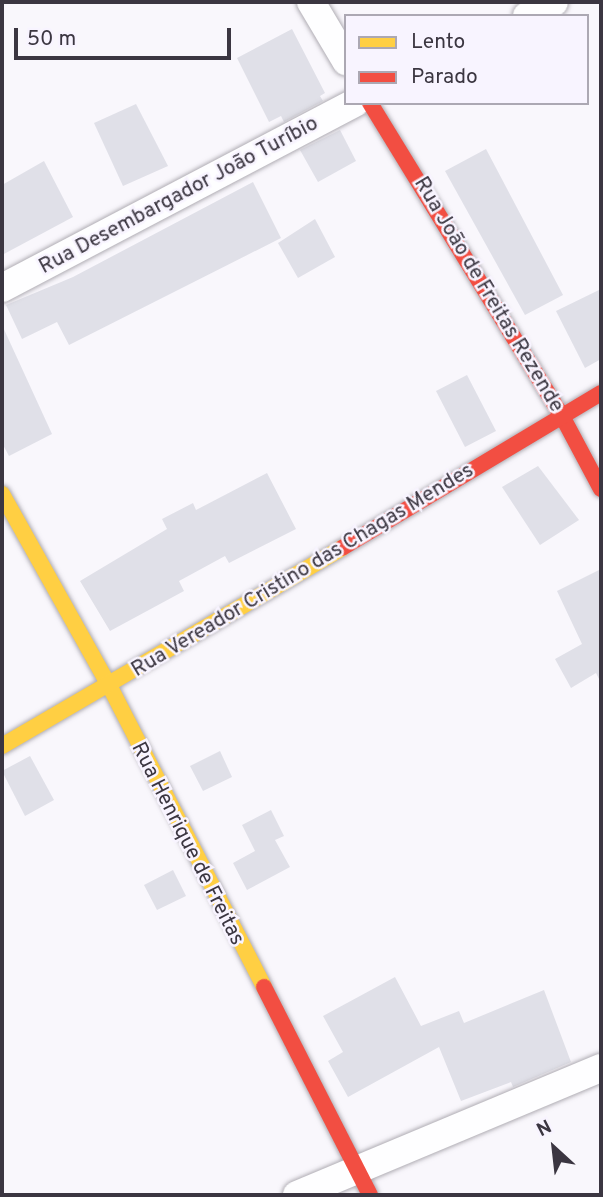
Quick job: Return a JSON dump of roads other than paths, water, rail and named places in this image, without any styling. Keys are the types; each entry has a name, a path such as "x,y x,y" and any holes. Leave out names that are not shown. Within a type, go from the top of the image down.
{"street":[{"path":"311,2 344,58"},
{"path":"531,14 554,2"},
{"name":"Rua Desembargador João Turíbio","path":"2,288 351,105"},
{"name":"Rua João de Freitas Rezende","path":"371,105 562,416 601,489"},
{"name":"Rua Vereador Cristino das Chagas Mendes","path":"2,746 110,687 601,393"},
{"name":"Rua Henrique de Freitas","path":"2,494 110,687 363,1184"},
{"path":"297,1195 363,1184 601,1068"}]}
